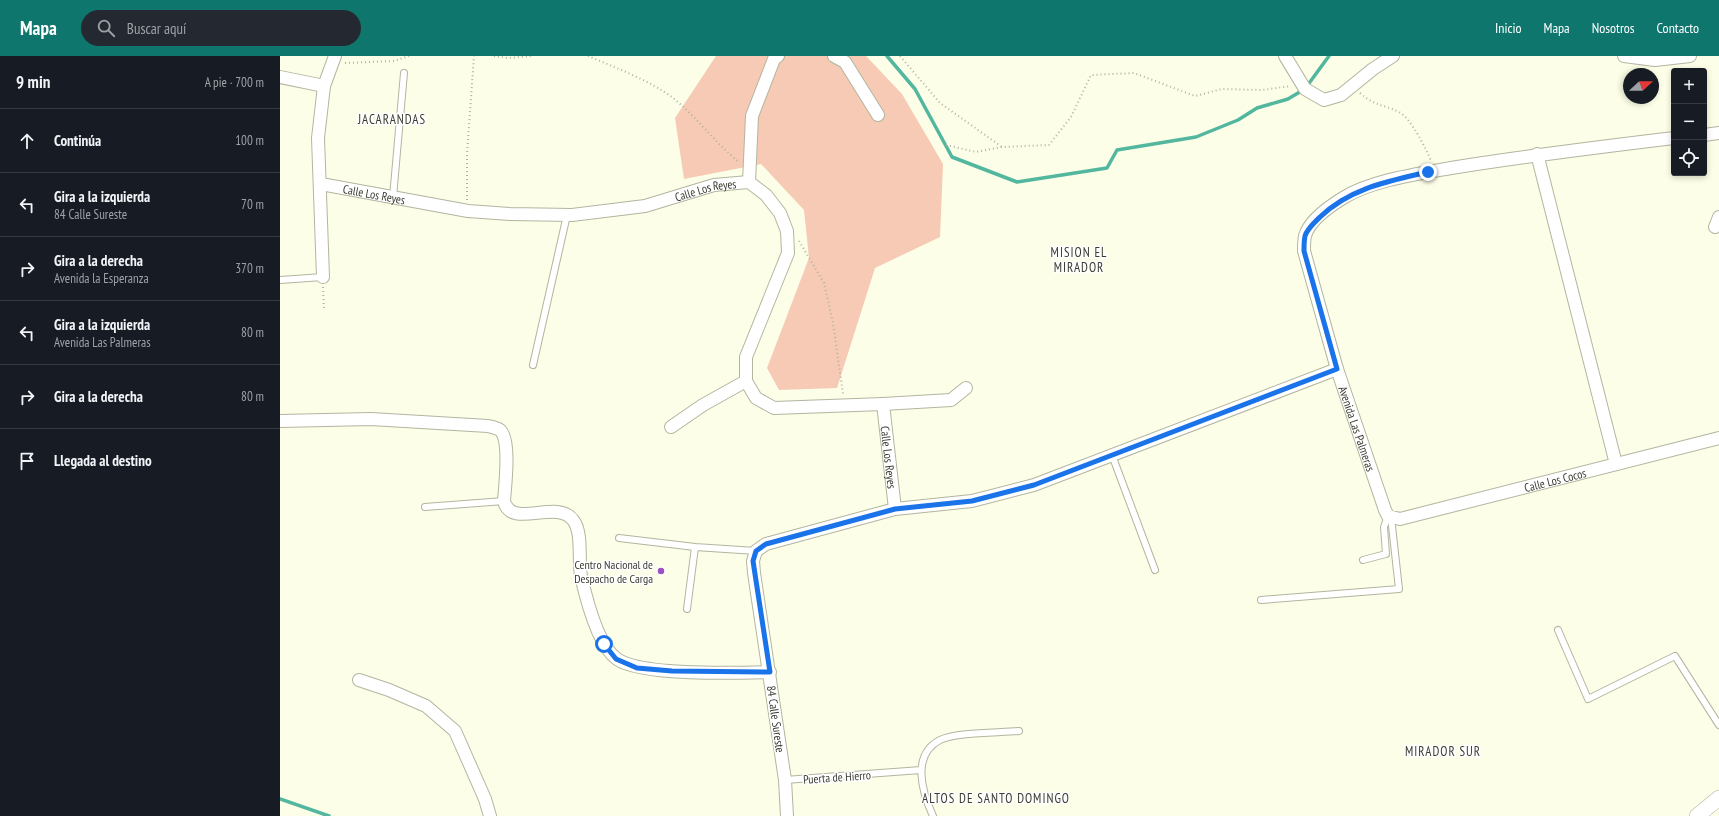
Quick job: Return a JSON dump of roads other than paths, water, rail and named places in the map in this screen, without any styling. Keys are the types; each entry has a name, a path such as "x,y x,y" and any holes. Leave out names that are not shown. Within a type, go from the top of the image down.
{"street":[{"path":"749,176 752,116 774,59 778,56"},
{"path":"834,56 845,62 878,115"},
{"path":"1285,56 1305,89 1324,100 1341,95 1373,69 1393,56"},
{"path":"1624,56 1654,58 1690,56"},
{"path":"323,277 321,184 318,138 324,86 333,59"},
{"path":"280,77 324,86"},
{"path":"1707,135 1719,133"},
{"path":"1616,464 1536,154 1671,138"},
{"name":"Avenida Las Palmeras","path":"1389,516 1384,510 1337,369 1304,251 1306,235 1313,223 1328,208 1344,197 1380,183 1435,171 1536,154"},
{"name":"Calle Los Reyes","path":"321,184 468,211 510,214 567,215 645,206 749,176 780,213 787,231 788,253 746,357 746,381"},
{"path":"756,551 766,544 895,509 972,501 1004,494 1034,485 1337,369"},
{"path":"671,427 703,405 746,381 756,398 774,408 848,406 951,400 966,388"},
{"name":"Calle Los Reyes","path":"883,404 895,509"},
{"path":"280,421 371,419 488,426 500,430 505,438 504,501 506,507 510,512 518,514 558,512 569,515 574,521 578,530 580,572 585,596 604,644 616,659 637,668 672,671 770,672"},
{"name":"Calle Los Cocos","path":"1389,516 1400,519 1719,438"},
{"name":"84 Calle Sureste","path":"756,551 753,561 754,573 785,780 787,816"},
{"path":"359,680 389,690 426,706 454,732 485,799 490,816"},
{"path":"1697,816 1719,798"}],"lane":[{"path":"394,197 404,73"},
{"path":"533,366 567,215"},
{"path":"280,280 323,277"},
{"path":"1112,455 1155,570"},
{"path":"425,507 504,501"},
{"path":"1363,560 1386,554 1384,528 1389,516"},
{"path":"1261,600 1399,588 1389,516"},
{"path":"619,538 695,547 756,551"},
{"path":"687,609 695,547"},
{"path":"1558,630 1588,699 1675,656 1719,726"},
{"path":"933,816 922,786 921,770 925,753 941,739 963,735 1019,731"},
{"name":"Puerta de Hierro","path":"785,780 921,770"}],"waterway":[{"path":"887,56 915,89 952,157 1017,182 1107,168 1117,150 1196,137 1238,120 1257,108 1288,99 1303,90"},
{"path":"1307,86 1329,56"},
{"path":"280,799 329,816"}],"place":[{"name":"Centro Nacional de Despacho de Carga","path":"661,571"}],"district":[{"name":"JACARANDAS","path":"392,119"},
{"name":"MISION EL MIRADOR","path":"1079,260"},
{"name":"MIRADOR SUR","path":"1443,751"},
{"name":"ALTOS DE SANTO DOMINGO","path":"996,798"}]}
